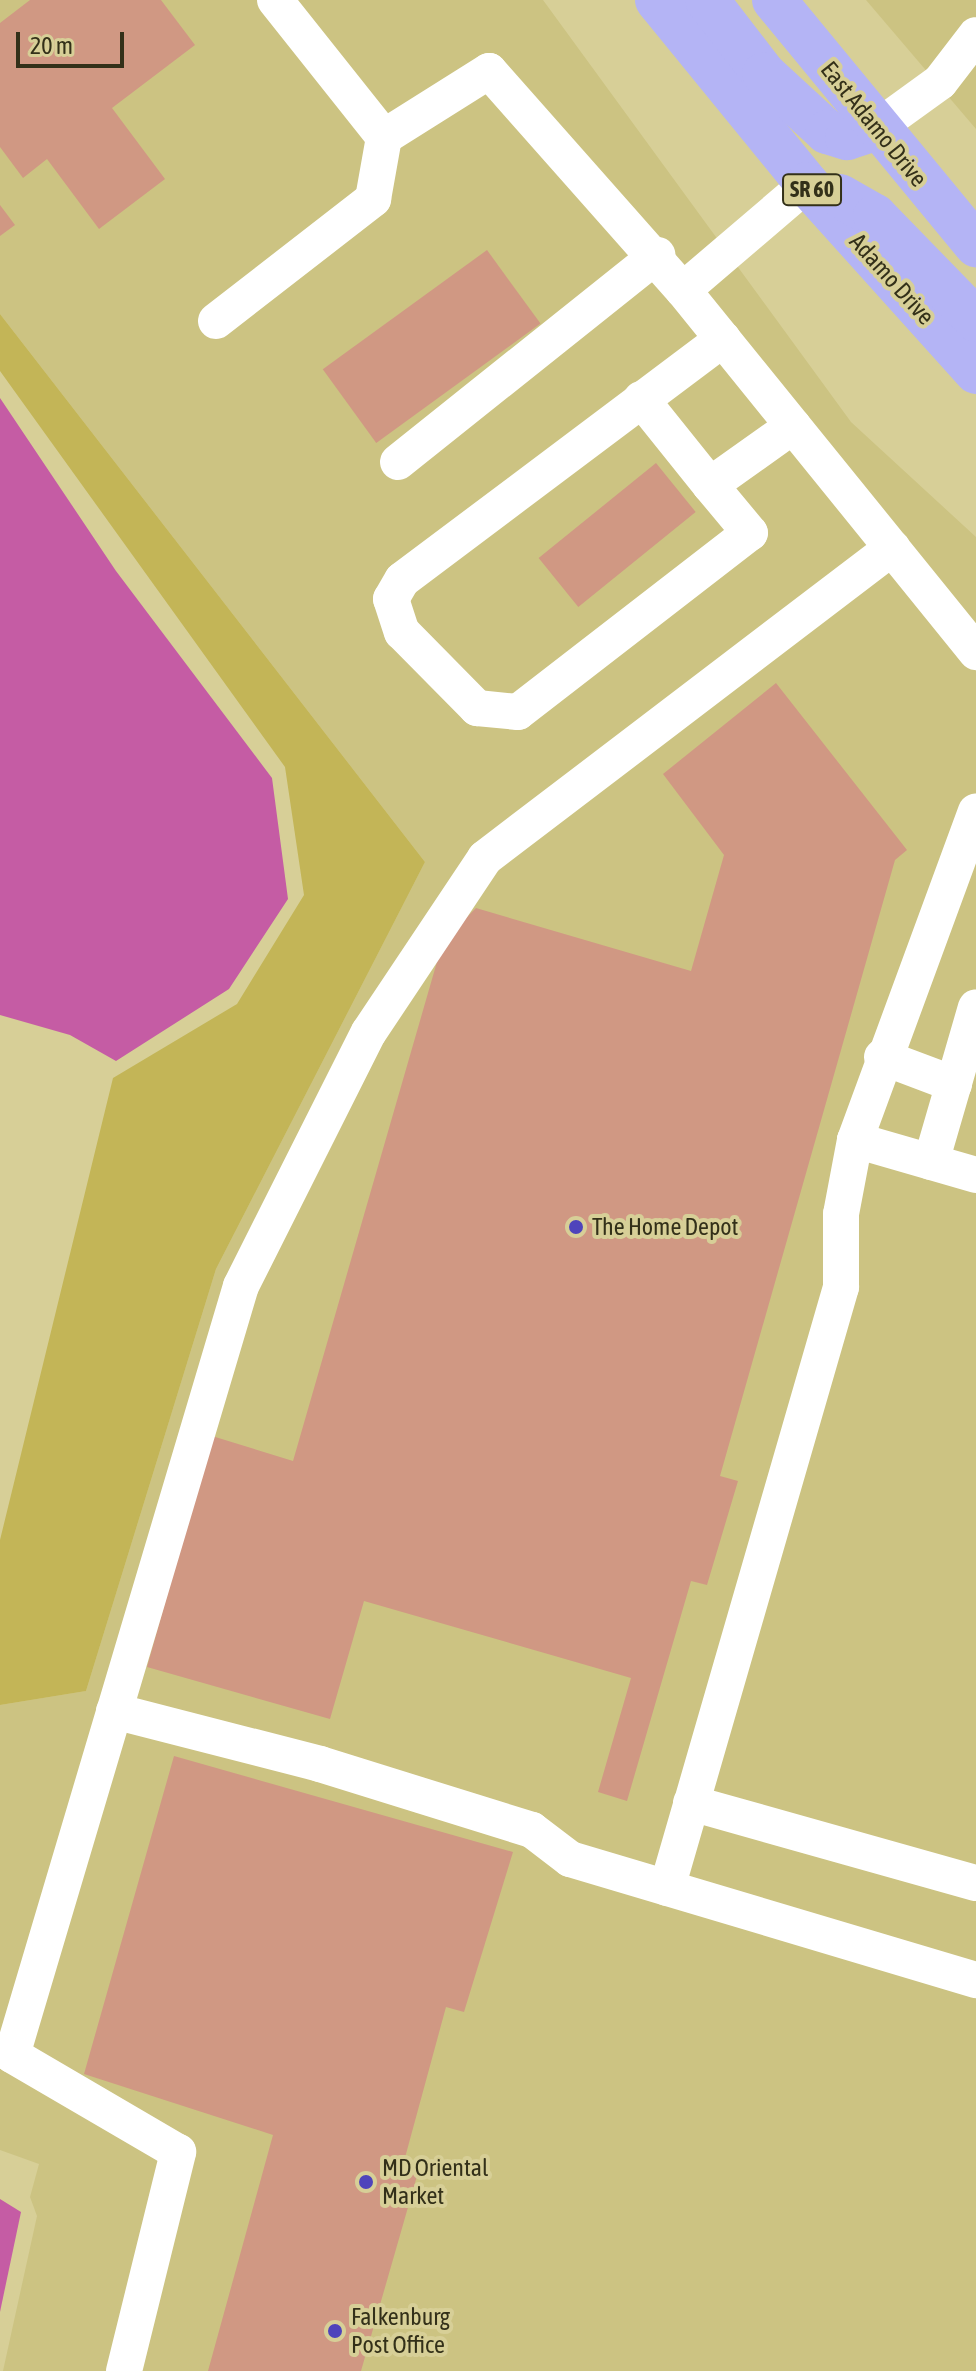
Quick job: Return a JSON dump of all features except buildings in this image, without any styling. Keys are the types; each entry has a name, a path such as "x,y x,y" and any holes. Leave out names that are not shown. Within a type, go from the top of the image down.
{"main road":[{"name":"Adamo Drive","path":"657,0 807,184 976,372"},
{"path":"707,0 764,74 817,125 847,138 875,129"},
{"name":"East Adamo Drive","path":"774,0 875,129 976,245"},
{"path":"807,184 875,216 976,320"}],"lane":[{"path":"275,0 384,137"},
{"path":"875,129 940,82 976,35"},
{"path":"216,321 373,199 384,137 489,71 657,255 976,652"},
{"path":"940,82 976,77"},
{"path":"683,290 807,184"},
{"path":"398,462 657,255"},
{"path":"641,399 750,533 518,712 477,708 402,632 391,599 435,550 641,399 723,339"},
{"path":"710,485 793,426"},
{"path":"124,2371 178,2152 12,2055 241,1286 377,1020 485,858 892,548"},
{"path":"667,1888 841,1287 841,1214 855,1140 882,1057 933,943 976,812"},
{"path":"931,1162 976,1007"},
{"path":"882,1057 954,1084"},
{"path":"855,1140 976,1175"},
{"path":"114,1711 320,1764 532,1830 570,1859 976,1980"},
{"path":"691,1803 976,1883"}],"shaded area":[{"path":"0,0 543,0 851,422 976,537 976,2371 3,2371 37,2216 30,2197 39,2164 0,2150 0,1705 86,1691 216,1269 425,862 0,314"},
{"path":"866,0 976,0 976,129"},
{"path":"0,314 425,862 216,1269 86,1691 0,1705 0,1540 113,1078 237,1004 304,895 285,767 0,371"},
{"path":"0,398 116,571 272,778 288,899 229,989 116,1061 70,1035 0,1015"},
{"path":"0,2199 21,2212 0,2312"}],"place":[{"name":"The Home Depot","path":"576,1227"},
{"name":"MD Oriental Market","path":"366,2182"},
{"name":"Falkenburg Post Office","path":"335,2331"}]}
